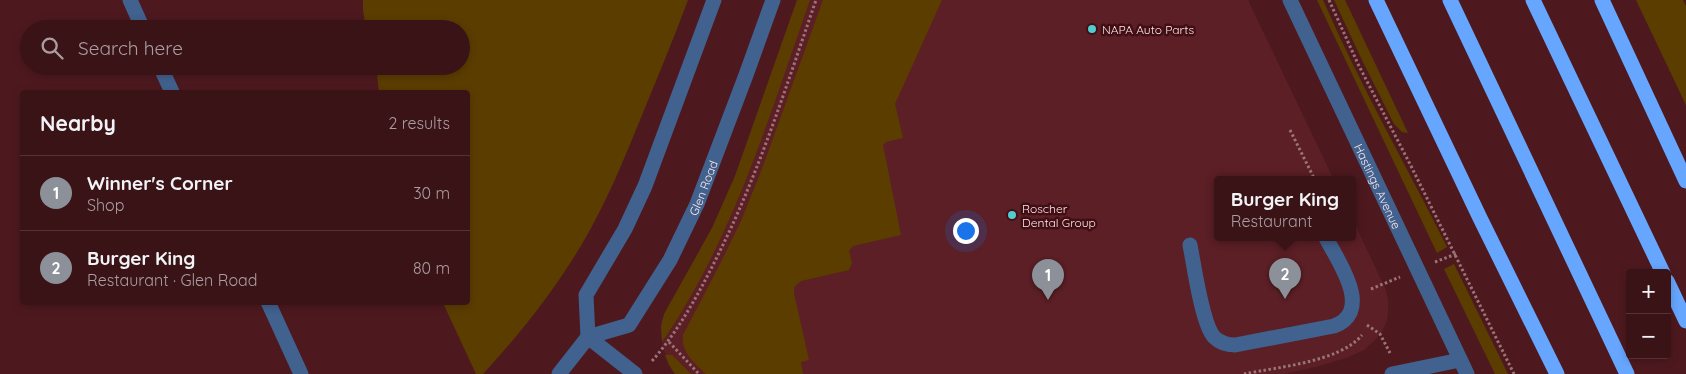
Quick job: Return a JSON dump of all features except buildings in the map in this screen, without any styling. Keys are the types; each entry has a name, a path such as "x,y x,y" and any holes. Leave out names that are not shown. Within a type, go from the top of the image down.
{"highway":[{"path":"1376,0 1557,374"},
{"path":"1450,0 1627,374"},
{"path":"1533,0 1661,269"},
{"path":"1602,0 1686,181"},
{"path":"1671,290 1686,321"}],"street":[{"path":"130,0 139,20"},
{"path":"559,374 588,338 586,295 625,229 646,186 714,0"},
{"name":"Glen Road","path":"588,338 629,325 670,260 707,180 773,0"},
{"name":"Hastings Avenue","path":"1290,0 1467,374"},
{"path":"164,75 171,90"},
{"path":"1190,245 1204,315 1209,330 1221,342 1235,345 1334,326 1346,318 1353,305 1352,291 1327,241"},
{"path":"269,305 302,374"},
{"path":"588,338 641,371"},
{"path":"1396,373 1460,360"}],"path":[{"path":"641,371 669,342 682,321 706,278 742,204 816,0"},
{"path":"1329,0 1358,64 1412,166 1514,374"},
{"path":"1290,130 1313,176"},
{"path":"1368,325 1380,334 1396,373"},
{"path":"669,342 699,374"}],"shaded area":[{"path":"363,0 688,0 627,152 590,229 548,295 523,328 483,374 476,374 444,305 470,305 470,90 379,90 377,75 470,75 470,20 365,20"},
{"path":"797,0 1248,0 1332,176 1214,176 1214,241 1356,241 1356,226 1385,288 1388,299 1387,320 1382,332 1364,350 1349,357 1316,367 1284,374 675,374 669,365 663,347 662,320 712,228 735,176"},
{"path":"797,0 810,0 747,176 709,262 687,303 662,342 661,326 664,314 712,228 735,176"},
{"path":"823,0 942,0 895,104 903,138 886,142 883,145 901,235 853,246 849,251 852,263 849,270 801,281 794,287 809,360 801,362 803,374 706,374 686,352 683,335 741,221"},
{"path":"1317,0 1323,0 1368,94 1447,247 1437,253"},
{"path":"1334,0 1345,0 1408,133 1402,132 1394,124"},
{"path":"1636,0 1683,0 1686,6 1686,105"},
{"path":"1454,264 1508,374 1495,374 1444,269"},
{"path":"665,355 672,355 691,374 675,374"}],"place":[{"name":"NAPA Auto Parts","path":"1092,29"},
{"name":"Roscher Dental Group","path":"1012,215"},
{"name":"Burger King","path":"1285,299"},
{"name":"Winner's Corner","path":"1048,300"}]}
